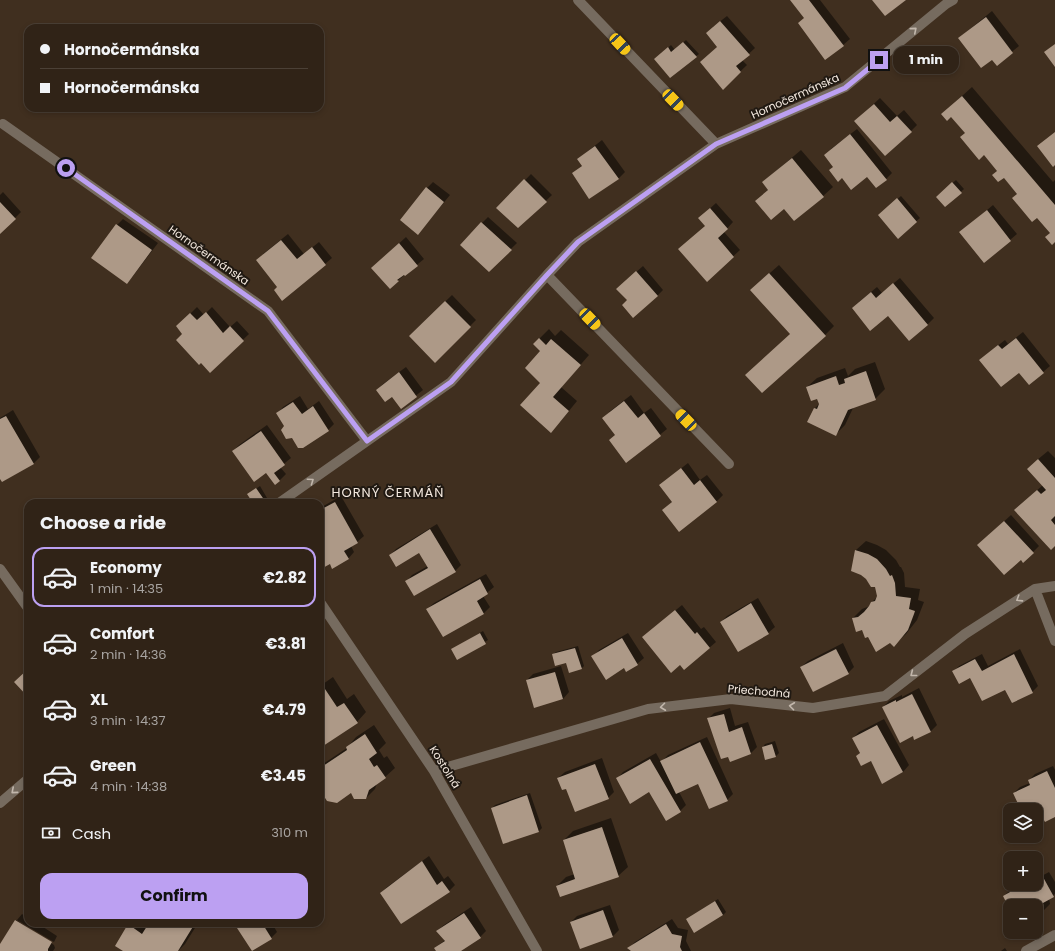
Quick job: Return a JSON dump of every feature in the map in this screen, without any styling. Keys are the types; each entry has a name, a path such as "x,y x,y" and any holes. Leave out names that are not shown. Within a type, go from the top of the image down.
{"street":[{"path":"578,0 716,144"},
{"name":"Hornočermánska","path":"285,499 451,382 578,242 716,144 845,88 946,4 953,0"},
{"name":"Hornočermánska","path":"3,124 268,311 367,441"},
{"path":"547,275 729,464"},
{"path":"0,569 24,602"},
{"name":"Priechodná","path":"434,771 648,709 731,699 813,708 885,696 965,634 1035,589 1055,586"},
{"path":"1035,589 1055,641"},
{"name":"Kostolná","path":"324,608 434,771 537,951"},
{"path":"0,803 24,782"},
{"path":"1026,951 1055,935"}],"building":[{"path":"790,0 809,0 844,46 825,60 798,23 804,18"},
{"path":"872,0 906,0 885,16"},
{"path":"986,17 1013,53 997,66 992,60 981,68 958,38"},
{"path":"720,21 750,55 736,66 741,72 723,90 700,62 717,47 706,33"},
{"path":"683,42 697,57 670,78 654,59 668,47 671,52"},
{"path":"1055,44 1055,67 1044,52"},
{"path":"962,96 1055,205 1055,242 1052,245 1045,237 1050,233 1037,218 1032,222 1012,198 1017,194 1004,178 998,182 992,175 997,171 984,155 979,160 960,137 965,133 951,117 947,121 941,114"},
{"path":"874,104 890,122 897,116 912,132 885,156 854,121"},
{"path":"1055,132 1055,165 1053,167 1037,146"},
{"path":"850,134 887,180 876,188 867,177 851,190 842,178 838,182 829,170 833,167 824,155"},
{"path":"595,146 619,179 589,199 572,173 582,166 577,159"},
{"path":"792,158 824,197 794,221 784,209 771,220 755,201 768,190 762,182"},
{"path":"524,179 547,202 518,228 496,208"},
{"path":"952,182 962,193 945,207 936,197"},
{"path":"426,187 444,202 418,235 400,220"},
{"path":"897,198 917,222 898,239 878,215"},
{"path":"0,202 16,219 0,234"},
{"path":"710,208 728,229 718,238 734,257 707,282 678,249 705,226 698,218"},
{"path":"987,210 1011,241 984,263 959,232"},
{"path":"481,222 512,250 489,272 460,245"},
{"path":"116,224 152,250 127,284 91,258"},
{"path":"281,240 297,259 312,247 326,265 282,301 274,290 277,287 256,260"},
{"path":"399,243 418,266 397,280 399,281 390,289 371,268"},
{"path":"636,271 658,296 633,318 622,305 627,300 616,289"},
{"path":"769,273 826,336 762,393 745,375 790,334 750,290"},
{"path":"893,283 928,325 909,341 888,316 870,331 852,308 871,292 876,298"},
{"path":"445,301 471,327 435,363 409,336"},
{"path":"206,312 223,333 230,326 244,341 210,373 201,363 199,365 176,340 182,334 176,326 190,313 197,320"},
{"path":"539,338 546,345 551,339 581,365 553,397 569,411 551,433 520,405 540,383 525,368 540,351 533,344"},
{"path":"1016,338 1044,373 1029,385 1019,373 1001,387 979,360 998,345 1002,349"},
{"path":"866,371 876,400 848,410 836,436 807,422 814,408 817,409 819,404 817,399 811,401 806,387 836,376 839,385 845,383 844,379"},
{"path":"399,372 417,397 401,409 392,397 385,402 376,390"},
{"path":"624,401 638,418 644,413 661,436 626,463 609,440 615,435 602,418"},
{"path":"293,402 302,414 313,406 329,431 303,448 298,448 292,438 286,439 281,430 284,426 276,413"},
{"path":"6,416 34,464 2,482 0,479 0,419"},
{"path":"261,431 285,465 274,473 280,481 275,485 266,473 254,482 232,451"},
{"path":"1038,459 1055,478 1055,516 1051,520 1055,525 1055,546 1051,550 1014,510 1037,490 1041,494 1046,490 1027,469"},
{"path":"681,468 694,485 700,480 717,502 679,532 662,510 672,502 659,485"},
{"path":"256,488 264,499 250,499 247,494"},
{"path":"335,502 358,543 344,551 349,559 332,569 330,564 324,567 324,508"},
{"path":"1004,521 1034,553 1023,563 1021,560 1004,575 977,545"},
{"path":"430,529 456,572 414,596 405,581 428,568 419,553 396,567 389,555"},
{"path":"855,550 868,554 877,559 890,576 892,575 895,583 896,596 911,598 909,609 915,611 914,614 908,630 894,647 890,643 876,652 868,637 865,638 862,630 856,632 852,618 858,617 864,612 871,602 875,601 877,596 875,587 871,587 866,579 861,575 851,571"},
{"path":"480,579 488,594 477,601 484,614 443,637 426,609"},
{"path":"751,603 769,634 738,652 720,622"},
{"path":"675,610 695,634 697,632 710,648 684,670 680,665 671,673 642,637"},
{"path":"480,633 486,644 457,660 451,649"},
{"path":"622,638 638,665 626,672 624,668 606,680 591,656"},
{"path":"575,648 582,669 569,673 566,663 555,666 552,654"},
{"path":"836,649 849,674 813,692 800,667"},
{"path":"1014,654 1033,693 1012,703 1005,690 982,701 970,678 959,684 952,671 975,659 982,671"},
{"path":"555,672 563,699 534,708 526,680"},
{"path":"24,673 24,693 14,682"},
{"path":"324,688 337,707 344,703 358,723 324,745"},
{"path":"912,694 931,732 914,740 913,736 900,743 882,707"},
{"path":"724,714 729,732 742,727 751,754 730,762 728,757 721,759 707,718"},
{"path":"877,725 903,772 882,784 871,761 861,766 856,756 860,753 852,738"},
{"path":"365,734 377,753 369,759 374,767 377,765 386,778 369,790 366,799 354,799 351,793 337,803 327,801 324,796 324,765 347,750 346,747"},
{"path":"700,742 728,801 709,809 698,784 676,794 660,761"},
{"path":"772,744 776,757 765,760 762,747"},
{"path":"650,759 681,812 666,821 649,792 630,804 616,778"},
{"path":"595,764 609,799 575,812 566,789 562,790 557,778"},
{"path":"1047,771 1055,788 1055,817 1045,822 1043,818 1043,803 1018,803 1013,793 1030,785 1028,780"},
{"path":"527,795 539,832 503,844 491,808"},
{"path":"602,827 619,877 560,897 556,886 575,879 563,840"},
{"path":"422,861 437,885 442,881 450,892 401,924 380,893"},
{"path":"1043,877 1054,897 1043,903 1043,899 1004,899 1003,896 1012,891 1043,891"},
{"path":"715,901 723,915 694,933 686,919"},
{"path":"603,910 613,937 580,949 570,922"},
{"path":"464,913 481,938 461,951 436,951 434,948 445,941 436,931"},
{"path":"15,920 24,925 24,927 27,927 52,942 48,951 0,951 0,944"},
{"path":"666,924 672,934 682,936 680,947 682,951 631,951 627,948"},
{"path":"126,927 132,927 142,934 146,927 193,927 178,951 123,951 115,946"},
{"path":"264,927 272,939 252,951 237,928"}],"district":[{"name":"HORNÝ ČERMÁŇ","path":"388,492"}],"route":[{"path":"66,168 268,311 367,441 451,382 578,242 716,144 845,88 879,60"}]}
